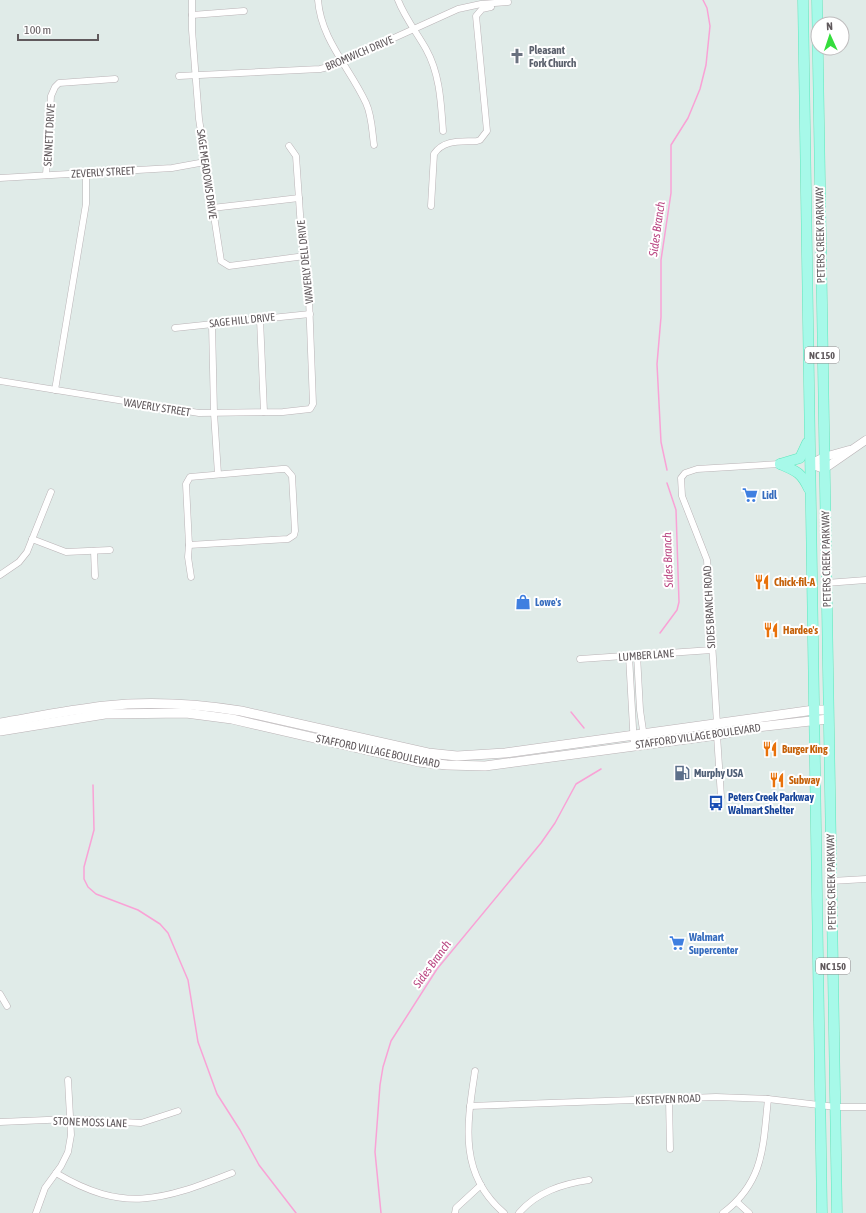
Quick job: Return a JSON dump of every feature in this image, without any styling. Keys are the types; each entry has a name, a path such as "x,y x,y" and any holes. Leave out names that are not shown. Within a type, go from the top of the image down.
{"main road":[{"name":"PETERS CREEK PARKWAY","path":"803,0 822,1213"},
{"name":"PETERS CREEK PARKWAY","path":"817,0 837,1213"},
{"path":"780,464 800,458 809,439"},
{"path":"780,464 795,469 802,477 810,492"},
{"path":"811,519 816,536 817,575 826,583"},
{"name":"STAFFORD VILLAGE BOULEVARD","path":"0,723 104,706 167,703 241,711 428,753 457,756 505,753 717,724 828,715"},
{"name":"STAFFORD VILLAGE BOULEVARD","path":"0,731 105,714 186,713 232,719 419,762 464,766 485,766 717,735 814,715"}],"street":[{"name":"SAGE MEADOWS DRIVE","path":"192,0 196,75 205,162 219,257 223,264 229,266 305,256"},
{"path":"318,0 324,28 369,110 374,145"},
{"path":"398,0 426,50 436,72 440,94 443,131"},
{"path":"431,206 434,154 438,148 448,143 480,140 487,131 476,16 482,9 505,6 508,1"},
{"name":"BROMWICH DRIVE","path":"179,76 257,71 315,70 342,61 458,9 481,4 508,1"},
{"path":"192,15 244,12"},
{"name":"SENNETT DRIVE","path":"46,175 51,96 54,87 63,82 115,79"},
{"name":"WAVERLY DELL DRIVE","path":"289,146 296,156 299,198 308,272 313,404"},
{"name":"ZEVERLY STREET","path":"0,178 172,168 205,162"},
{"path":"55,390 86,204 86,173"},
{"path":"212,208 299,198"},
{"name":"SAGE HILL DRIVE","path":"175,328 310,314"},
{"path":"260,318 264,412"},
{"path":"212,324 214,413 218,474"},
{"name":"WAVERLY STREET","path":"0,381 175,410 214,413 302,410 310,409 313,404"},
{"path":"810,464 824,469 866,440"},
{"path":"810,464 824,457 854,449"},
{"name":"SIDES BRANCH ROAD","path":"717,724 707,560 682,496 680,478 685,473 697,469 780,464"},
{"path":"189,545 288,539 294,535 292,476 290,471 282,469 190,477 186,484 189,545 188,557 191,578"},
{"path":"0,575 19,562 27,552 51,492"},
{"path":"32,539 66,552 110,550"},
{"path":"94,551 95,576"},
{"path":"826,583 866,580"},
{"name":"LUMBER LANE","path":"580,659 712,650"},
{"path":"637,655 644,744"},
{"path":"629,656 634,746"},
{"path":"630,695 640,695"},
{"path":"717,735 721,797"},
{"path":"831,880 866,879"},
{"path":"0,994 7,1006"},
{"path":"475,1071 467,1125 469,1148 481,1185 488,1197 504,1213"},
{"path":"36,1213 46,1188 68,1152 71,1135 68,1080"},
{"name":"KESTEVEN ROAD","path":"470,1106 716,1097 768,1099 820,1106 866,1107"},
{"path":"669,1098 670,1149"},
{"path":"723,1213 737,1202 758,1169 764,1138 768,1099"},
{"name":"STONE MOSS LANE","path":"0,1122 70,1119 141,1123 178,1111"},
{"path":"56,1173 77,1190 108,1202"},
{"path":"146,1205 232,1173"},
{"path":"519,1213 537,1197 554,1188 589,1180"},
{"path":"455,1213 456,1208 481,1185"},
{"path":"737,1202 749,1213"}],"waterway":[{"name":"Sides Branch","path":"667,470 661,442 657,364 661,317 661,260 671,193 671,145 688,118 700,89 706,65 710,26 707,8 703,0"},
{"name":"Sides Branch","path":"660,633 677,610 679,602 676,510 667,483"},
{"name":"Sides Branch","path":"571,712 584,728"},
{"name":"Sides Branch","path":"381,1213 375,1152 380,1085 383,1067 391,1041 437,969 541,843 555,823 576,784 601,769"},
{"path":"93,785 94,830 84,867 84,879 88,887 96,894 138,910 160,924 168,933 188,980 198,1042 217,1094 240,1130 259,1165 296,1213"}],"place":[{"name":"Pleasant Fork Church","path":"517,56"},
{"name":"Lidl","path":"750,495"},
{"name":"Chick-fil-A","path":"762,582"},
{"name":"Lowe's","path":"523,602"},
{"name":"Hardee's","path":"771,630"},
{"name":"Burger King","path":"770,749"},
{"name":"Murphy USA","path":"682,773"},
{"name":"Subway","path":"777,780"},
{"name":"Peters Creek Parkway Walmart Shelter","path":"716,803"},
{"name":"Walmart Supercenter","path":"677,943"}]}
